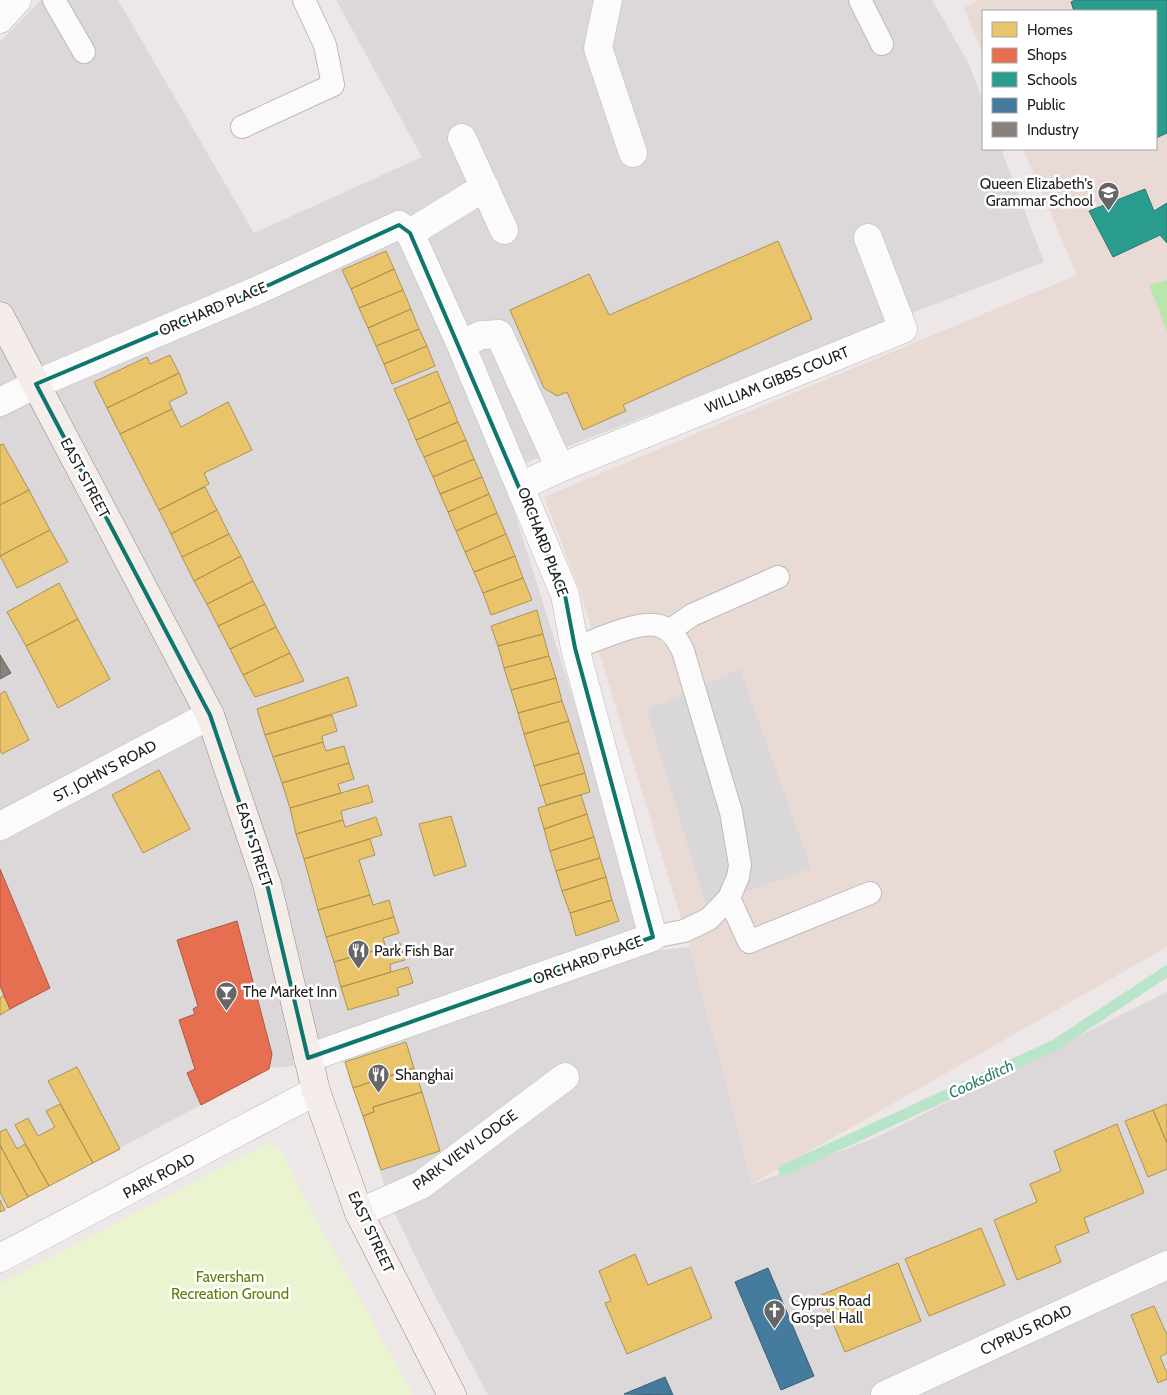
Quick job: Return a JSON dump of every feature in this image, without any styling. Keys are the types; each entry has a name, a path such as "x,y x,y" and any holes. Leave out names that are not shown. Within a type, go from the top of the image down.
{"main road":[{"name":"EAST STREET","path":"0,316 210,716 267,884 316,1091 359,1213 452,1395"}],"street":[{"path":"0,19 17,0"},
{"path":"608,0 598,48 632,154"},
{"path":"462,138 504,230"},
{"path":"410,233 485,187"},
{"name":"ORCHARD PLACE","path":"36,384 256,292 399,225 410,233 461,345 566,595 575,648 653,937 308,1058"},
{"name":"WILLIAM GIBBS COURT","path":"521,486 560,468 903,330 868,238"},
{"path":"461,345 481,335 499,334 560,468"},
{"path":"0,402 36,384"},
{"name":"ST. JOHN'S ROAD","path":"0,826 210,716"},
{"name":"PARK VIEW LODGE","path":"359,1213 421,1185 566,1077"},
{"name":"PARK ROAD","path":"0,1258 316,1091"},
{"name":"CYPRUS ROAD","path":"885,1395 1165,1271"}],"lane":[{"path":"54,0 84,52"},
{"path":"242,127 333,85 325,45 304,0"},
{"path":"860,0 882,44"},
{"path":"669,631 692,615 778,577"},
{"path":"575,648 644,625 659,626 677,638 683,651 731,812 740,864 738,877 729,898 709,918 684,931 653,937"},
{"path":"729,898 749,942 870,893"}],"highlighted area":[{"path":"399,225 410,233 565,595 575,648 653,937 308,1058 267,884 210,715 36,384 256,291"}],"shaded area":[{"path":"41,0 118,0 254,233 422,157 336,0 932,0 969,64 982,99 982,150 1001,150 1044,262 502,472 652,951 690,947 753,1184 875,1138 1167,992 1167,1395 488,1395 432,1290 391,1206 345,1062 270,1068 0,1212 0,42"},
{"path":"978,0 1167,0 1167,947 752,1184 690,947 580,591 544,497 1077,275 1023,150 1157,150 1157,10 982,10 982,52 964,8"},
{"path":"740,669 811,868 706,906 647,710"}],"green space":[{"path":"1167,280 1167,331 1149,285"},
{"name":"Faversham Recreation Ground","path":"268,1143 281,1150 299,1188 413,1395 0,1395 0,1284"}],"building: Homes":[{"path":"778,241 812,319 623,405 626,411 583,430 567,392 557,396 544,388 510,310 589,274 609,315"},
{"path":"386,251 394,269 351,289 342,270"},
{"path":"394,269 403,290 359,308 351,289"},
{"path":"403,290 411,309 368,328 359,308"},
{"path":"411,309 419,329 376,346 368,328"},
{"path":"419,329 427,346 384,364 376,346"},
{"path":"427,346 435,366 392,384 384,364"},
{"path":"170,355 179,373 107,408 94,382 147,357 150,364"},
{"path":"437,371 450,402 408,420 394,389"},
{"path":"179,373 187,393 169,402 172,409 120,434 107,408"},
{"path":"228,402 252,450 204,473 209,484 159,510 120,434 172,409 181,427"},
{"path":"450,402 458,422 416,440 408,420"},
{"path":"458,422 466,440 424,457 416,440"},
{"path":"466,440 474,459 433,477 424,457"},
{"path":"3,444 29,490 0,505 0,445"},
{"path":"474,459 482,477 440,494 433,477"},
{"path":"482,477 489,494 448,512 440,494"},
{"path":"205,487 217,510 171,534 159,510"},
{"path":"29,490 50,530 0,556 0,505"},
{"path":"489,494 497,513 456,531 448,512"},
{"path":"217,510 229,534 182,557 171,534"},
{"path":"497,513 506,534 465,552 456,531"},
{"path":"50,530 68,562 17,588 0,556"},
{"path":"229,534 241,556 194,581 182,557"},
{"path":"506,534 515,556 474,572 465,552"},
{"path":"241,556 253,581 207,604 194,581"},
{"path":"515,556 523,578 483,593 474,572"},
{"path":"523,578 532,600 491,615 483,593"},
{"path":"253,581 265,604 218,626 207,604"},
{"path":"59,583 78,619 26,646 7,612"},
{"path":"265,604 276,627 230,649 218,626"},
{"path":"537,610 543,634 498,646 491,626"},
{"path":"78,619 110,679 58,708 26,646"},
{"path":"276,627 290,653 243,675 230,649"},
{"path":"543,634 549,656 504,668 498,646"},
{"path":"290,653 304,681 255,697 243,675"},
{"path":"549,656 556,678 511,690 504,668"},
{"path":"348,677 357,706 265,735 257,709"},
{"path":"556,678 562,701 518,713 511,690"},
{"path":"5,691 29,740 2,754 0,750 0,694"},
{"path":"562,701 569,721 524,734 518,713"},
{"path":"332,715 337,731 322,736 323,742 273,757 265,735"},
{"path":"569,721 579,753 534,766 524,734"},
{"path":"323,742 326,751 344,746 349,763 282,783 273,757"},
{"path":"579,753 585,773 540,786 534,766"},
{"path":"349,763 354,779 338,784 341,793 290,808 282,783"},
{"path":"159,770 190,829 143,853 112,795"},
{"path":"585,773 590,792 546,805 540,786"},
{"path":"368,785 373,802 341,811 343,820 296,834 290,808"},
{"path":"581,795 587,814 544,829 538,808"},
{"path":"587,814 594,837 550,851 544,829"},
{"path":"451,816 466,866 434,876 419,824"},
{"path":"376,817 382,835 304,859 296,834 343,820 345,827"},
{"path":"594,837 600,858 556,871 550,851"},
{"path":"370,839 375,855 359,860 370,895 318,910 304,859"},
{"path":"600,858 606,877 562,891 556,871"},
{"path":"606,877 612,900 570,913 562,891"},
{"path":"370,895 373,905 389,900 394,917 326,937 318,910"},
{"path":"612,900 619,921 576,936 570,913"},
{"path":"394,917 399,933 383,938 386,948 334,962 326,937"},
{"path":"400,943 405,960 390,964 391,972 341,987 334,962"},
{"path":"408,967 413,983 397,988 399,995 348,1010 341,987"},
{"path":"4,995 10,1009 0,1015 0,998"},
{"path":"406,1042 414,1068 353,1088 345,1062"},
{"path":"77,1067 120,1149 93,1163 48,1081"},
{"path":"414,1068 422,1092 373,1107 374,1112 363,1116 353,1088"},
{"path":"422,1092 440,1151 381,1170 363,1116 374,1112 373,1107"},
{"path":"60,1104 93,1163 49,1186 15,1125 28,1118 38,1136 55,1127 46,1111"},
{"path":"1167,1104 1167,1143 1153,1110"},
{"path":"1153,1110 1167,1143 1167,1169 1148,1177 1125,1121"},
{"path":"1117,1124 1144,1193 1084,1218 1089,1232 1055,1246 1061,1262 1017,1280 994,1220 1037,1202 1030,1184 1061,1171 1054,1151"},
{"path":"6,1129 17,1149 25,1144 49,1186 28,1197 0,1145 0,1132"},
{"path":"0,1145 28,1197 8,1208 0,1192"},
{"path":"0,1200 5,1210 0,1212"},
{"path":"981,1228 1005,1285 929,1316 905,1259"},
{"path":"635,1254 648,1285 691,1267 712,1318 627,1354 605,1303 611,1301 599,1271"},
{"path":"898,1263 921,1321 845,1352 821,1295"},
{"path":"1154,1306 1167,1335 1167,1353 1160,1357 1167,1373 1167,1379 1158,1383 1131,1315"}],"building: Shops":[{"path":"0,869 50,988 10,1009 0,986"},
{"name":"The Market Inn","path":"237,921 272,1054 269,1069 201,1105 187,1073 195,1069 179,1020 195,1014 193,1009 198,1006 177,940"}],"building: Schools":[{"path":"1075,0 1167,0 1167,133 1157,138 1157,10 1074,10 1071,2"},
{"path":"1145,189 1154,211 1167,203 1167,243 1160,235 1113,257 1089,211"}],"building: Public":[{"name":"Cyprus Road Gospel Hall","path":"768,1268 814,1376 781,1390 735,1282"},
{"path":"665,1377 673,1395 624,1394"}],"building: Industry":[{"path":"0,655 11,673 0,679"}],"waterway":[{"name":"Cooksditch","path":"784,1170 1055,1045 1167,971"}],"place":[{"name":"Queen Elizabeth's Grammar School","path":"1109,212"},
{"name":"Park Fish Bar","path":"358,970"},
{"name":"The Market Inn","path":"227,1011"},
{"name":"Shanghai","path":"379,1094"},
{"name":"Cyprus Road Gospel Hall","path":"775,1329"}]}
